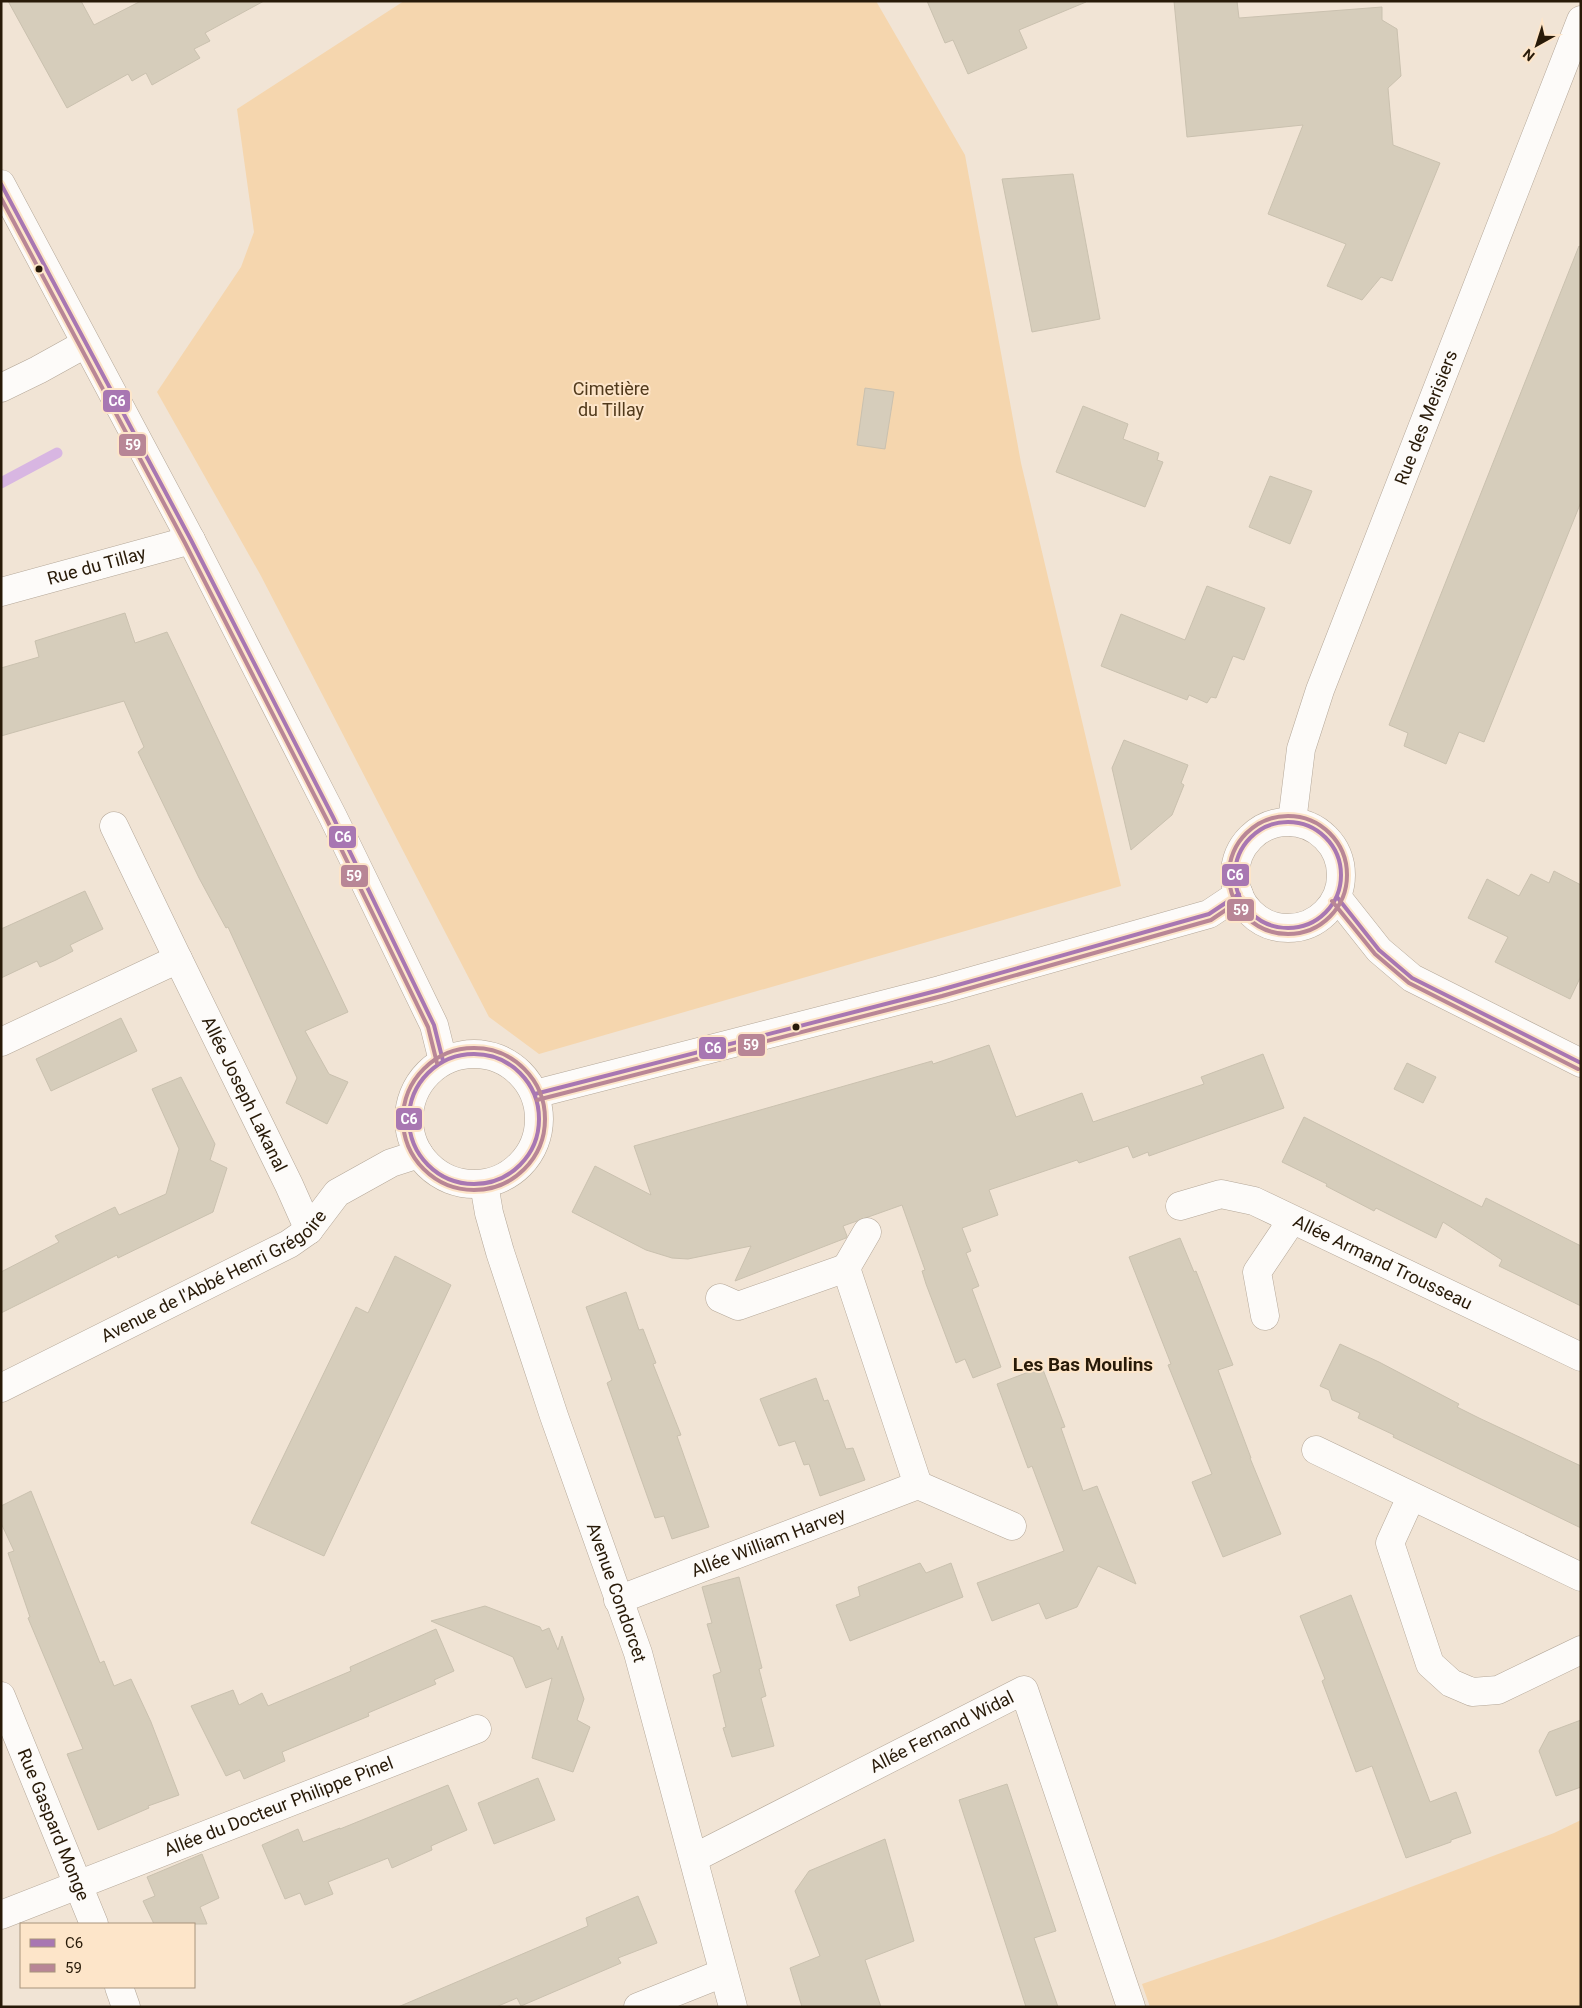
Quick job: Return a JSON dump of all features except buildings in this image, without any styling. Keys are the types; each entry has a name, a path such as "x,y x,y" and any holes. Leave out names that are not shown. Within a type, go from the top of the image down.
{"street":[{"name":"Rue des Merisiers","path":"1292,822 1301,749 1320,690 1581,20"},
{"path":"1,184 191,540 328,808 430,1016 443,1061"},
{"path":"1,388 85,344"},
{"name":"Rue du Tillay","path":"1,592 191,540"},
{"path":"1292,822 1320,832 1338,855 1342,872 1337,897 1324,915 1314,922 1303,926 1281,928 1260,920 1244,904 1236,882 1236,870 1243,848 1259,831 1275,824 1292,822"},
{"name":"Allée Joseph Lakanal","path":"114,826 289,1185 309,1230"},
{"path":"534,1094 940,990 1186,921 1209,914 1239,894"},
{"path":"1337,897 1379,950 1412,978 1581,1062"},
{"path":"1,1042 178,959"},
{"path":"478,1054 496,1057 512,1066 525,1078 534,1094 540,1117 536,1140 524,1161 506,1176 484,1184 465,1184 447,1179 431,1169 418,1154 411,1138 408,1120 410,1102 417,1086 428,1072 443,1061 460,1055 478,1054"},
{"name":"Avenue de l'Abbé Henri Grégoire","path":"1,1388 288,1244 309,1230 337,1193 391,1163 418,1154"},
{"name":"Avenue Condorcet","path":"484,1184 489,1213 500,1252 618,1600 638,1653 733,2007"},
{"name":"Allée Armand Trousseau","path":"1180,1206 1221,1194 1254,1200 1292,1220 1581,1357"},
{"path":"1265,1316 1257,1272 1292,1220"},
{"path":"720,1298 738,1306 846,1268 867,1232"},
{"path":"846,1268 918,1485 1012,1526"},
{"path":"1316,1450 1581,1577"},
{"name":"Allée William Harvey","path":"618,1600 918,1485"},
{"path":"1411,1497 1390,1543 1430,1664 1451,1683 1472,1692 1498,1690 1581,1650"},
{"name":"Allée Fernand Widal","path":"694,1858 1024,1690 1131,2007"},
{"name":"Rue Gaspard Monge","path":"1,1696 94,1923"},
{"name":"Allée du Docteur Philippe Pinel","path":"1,1915 477,1729"},
{"path":"638,2007 723,1973"},
{"path":"119,1988 126,2007"}],"green space":[{"name":"Cimetière du Tillay","path":"404,1 876,1 965,155 1021,463 1121,886 539,1054 489,1017 261,576 157,392 241,267 254,232 237,109"},
{"path":"1581,1820 1581,2007 1150,2007 1142,1984 1273,1939 1554,1833"}],"waterway":[{"path":"1,483 57,453"}],"transit line":[{"name":"C6","path":"1,184 191,540 333,817 434,1025 443,1061"},
{"name":"59","path":"1,198 185,543 327,820 428,1027 437,1063"},
{"name":"59","path":"1288,816 1311,820 1330,833 1343,852 1347,875 1343,898 1330,917 1311,930 1288,934 1265,930 1246,917 1233,898 1229,875 1233,852 1246,833 1265,820 1288,816"},
{"name":"C6","path":"1288,822 1308,826 1325,838 1337,855 1341,875 1337,895 1325,912 1308,924 1288,928 1268,924 1251,912 1239,895 1235,875 1239,855 1251,838 1268,826 1288,822"},
{"name":"C6","path":"535,1094 940,990 1209,914 1239,894"},
{"name":"C6","path":"1337,897 1379,950 1412,978 1581,1063"},
{"name":"59","path":"537,1100 942,996 1211,920 1242,899"},
{"name":"59","path":"1332,901 1375,954 1409,983 1578,1069"},
{"name":"59","path":"474,1048 488,1049 501,1053 514,1060 524,1069 533,1079 540,1092 544,1105 545,1119 544,1133 540,1146 533,1159 524,1169 514,1178 501,1185 488,1189 474,1190 460,1189 447,1185 434,1178 424,1169 415,1159 408,1146 404,1133 403,1119 404,1105 408,1092 415,1079 424,1069 434,1060 447,1053 460,1049 474,1048"},
{"name":"C6","path":"474,1054 487,1055 499,1059 520,1073 534,1094 538,1106 539,1119 538,1132 534,1144 520,1165 499,1179 487,1183 474,1184 461,1183 449,1179 428,1165 414,1144 410,1132 409,1119 410,1106 414,1094 428,1073 449,1059 461,1055 474,1054"}],"district":[{"name":"Les Bas Moulins","path":"1083,1364"}]}
